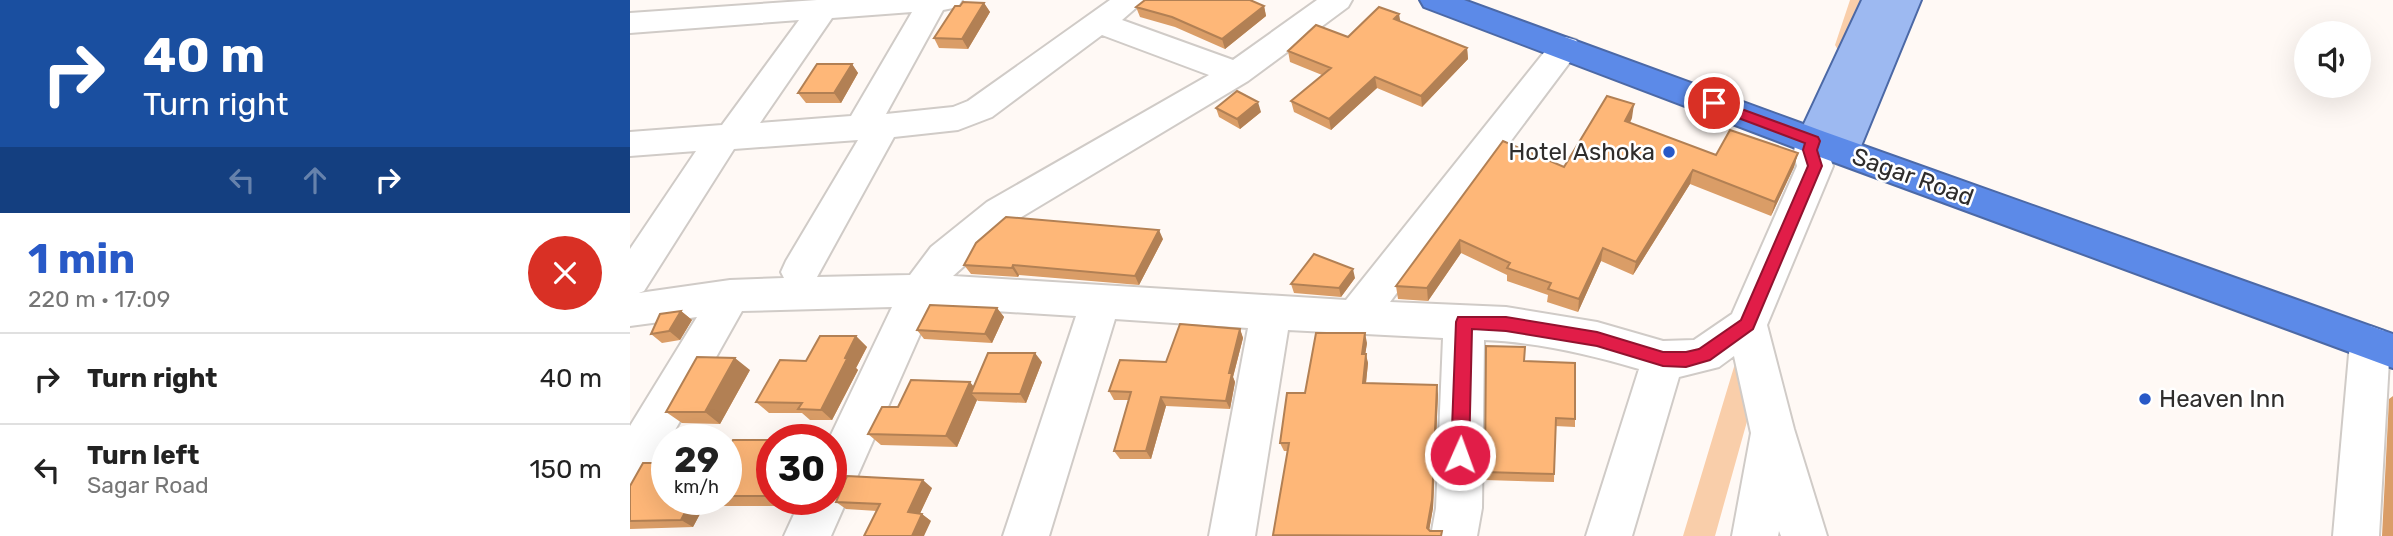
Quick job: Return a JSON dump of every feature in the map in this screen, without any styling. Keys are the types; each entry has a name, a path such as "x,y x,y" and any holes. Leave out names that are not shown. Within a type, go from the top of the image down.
{"highway":[{"name":"Sagar Road","path":"1435,0 2385,340"},
{"name":"Sagar Road","path":"1492,0 1829,142"}],"main road":[{"path":"1829,142 1877,0"},
{"path":"1829,142 1906,0"}],"street":[{"path":"630,144 958,118 980,109 1130,0"},
{"path":"847,449 920,290 945,258 1000,212 1237,73 1337,0"},
{"path":"630,23 940,1"},
{"path":"800,272 871,127 940,1"},
{"path":"630,280 728,137 823,9"},
{"path":"1099,23 1237,73"},
{"path":"1358,316 1565,47"},
{"path":"630,310 730,296 920,290 1271,313 1506,324 1597,339 1663,359 1686,359 1704,355 1747,325 1829,142"},
{"path":"630,467 730,296"},
{"path":"1026,536 1100,302"},
{"path":"1231,536 1271,313"},
{"path":"1454,536 1459,508 1464,322"},
{"path":"1747,325 1772,429 1804,536"},
{"path":"2356,536 2385,340"},
{"path":"1609,536 1663,359"},
{"path":"1755,536 1772,429"},
{"path":"807,536 817,515"}],"building":[{"path":"1145,0 1250,0 1264,6 1222,39 1172,17 1136,7"},
{"path":"963,2 984,3 962,39 934,38 955,6 960,6"},
{"path":"1379,7 1399,14 1394,19 1467,48 1421,96 1375,77 1329,119 1291,101 1331,68 1288,51 1316,25 1348,37"},
{"path":"817,64 852,64 834,93 798,93"},
{"path":"1237,91 1258,102 1237,119 1216,108"},
{"path":"1607,96 1634,104 1625,121 1716,155 1730,130 1798,153 1775,202 1693,170 1636,262 1603,248 1579,299 1548,289 1551,283 1507,268 1510,263 1460,240 1427,288 1396,286 1503,141 1564,167"},
{"path":"1006,217 1159,230 1135,276 1013,265 1012,268 964,265 976,243"},
{"path":"1314,254 1353,269 1339,288 1291,284"},
{"path":"930,305 997,308 985,334 917,330"},
{"path":"681,311 669,331 651,334 660,314"},
{"path":"1180,324 1240,329 1229,373 1232,373 1226,401 1161,397 1146,451 1114,451 1131,392 1109,391 1120,360 1166,362"},
{"path":"1316,333 1365,333 1362,354 1366,354 1363,383 1437,385 1432,500 1427,528 1430,531 1442,531 1441,536 1273,535 1289,443 1280,443 1287,393 1305,393"},
{"path":"820,336 856,336 821,410 798,409 802,403 756,402 780,360 806,361"},
{"path":"1486,346 1525,347 1524,361 1575,363 1575,419 1556,418 1554,474 1485,472"},
{"path":"988,353 1035,353 1020,394 971,393"},
{"path":"697,357 735,358 705,412 666,412"},
{"path":"911,380 970,382 946,436 868,434 882,407 898,407"},
{"path":"742,440 756,440 756,496 742,496"},
{"path":"643,463 651,463 651,515 684,515 681,520 630,521 630,486"},
{"path":"847,476 923,480 908,512 922,514 912,536 864,536 880,504 847,502"}],"waterway":[{"path":"1846,45 1860,0"},
{"path":"1699,536 1751,357"}],"place":[{"name":"Hotel Ashoka","path":"1669,152"},
{"name":"Heaven Inn","path":"2145,399"}],"route":[{"path":"1460,455 1464,322 1506,324 1597,339 1663,359 1686,359 1704,355 1747,325 1815,166 1810,150 1813,141 1714,103"}]}
